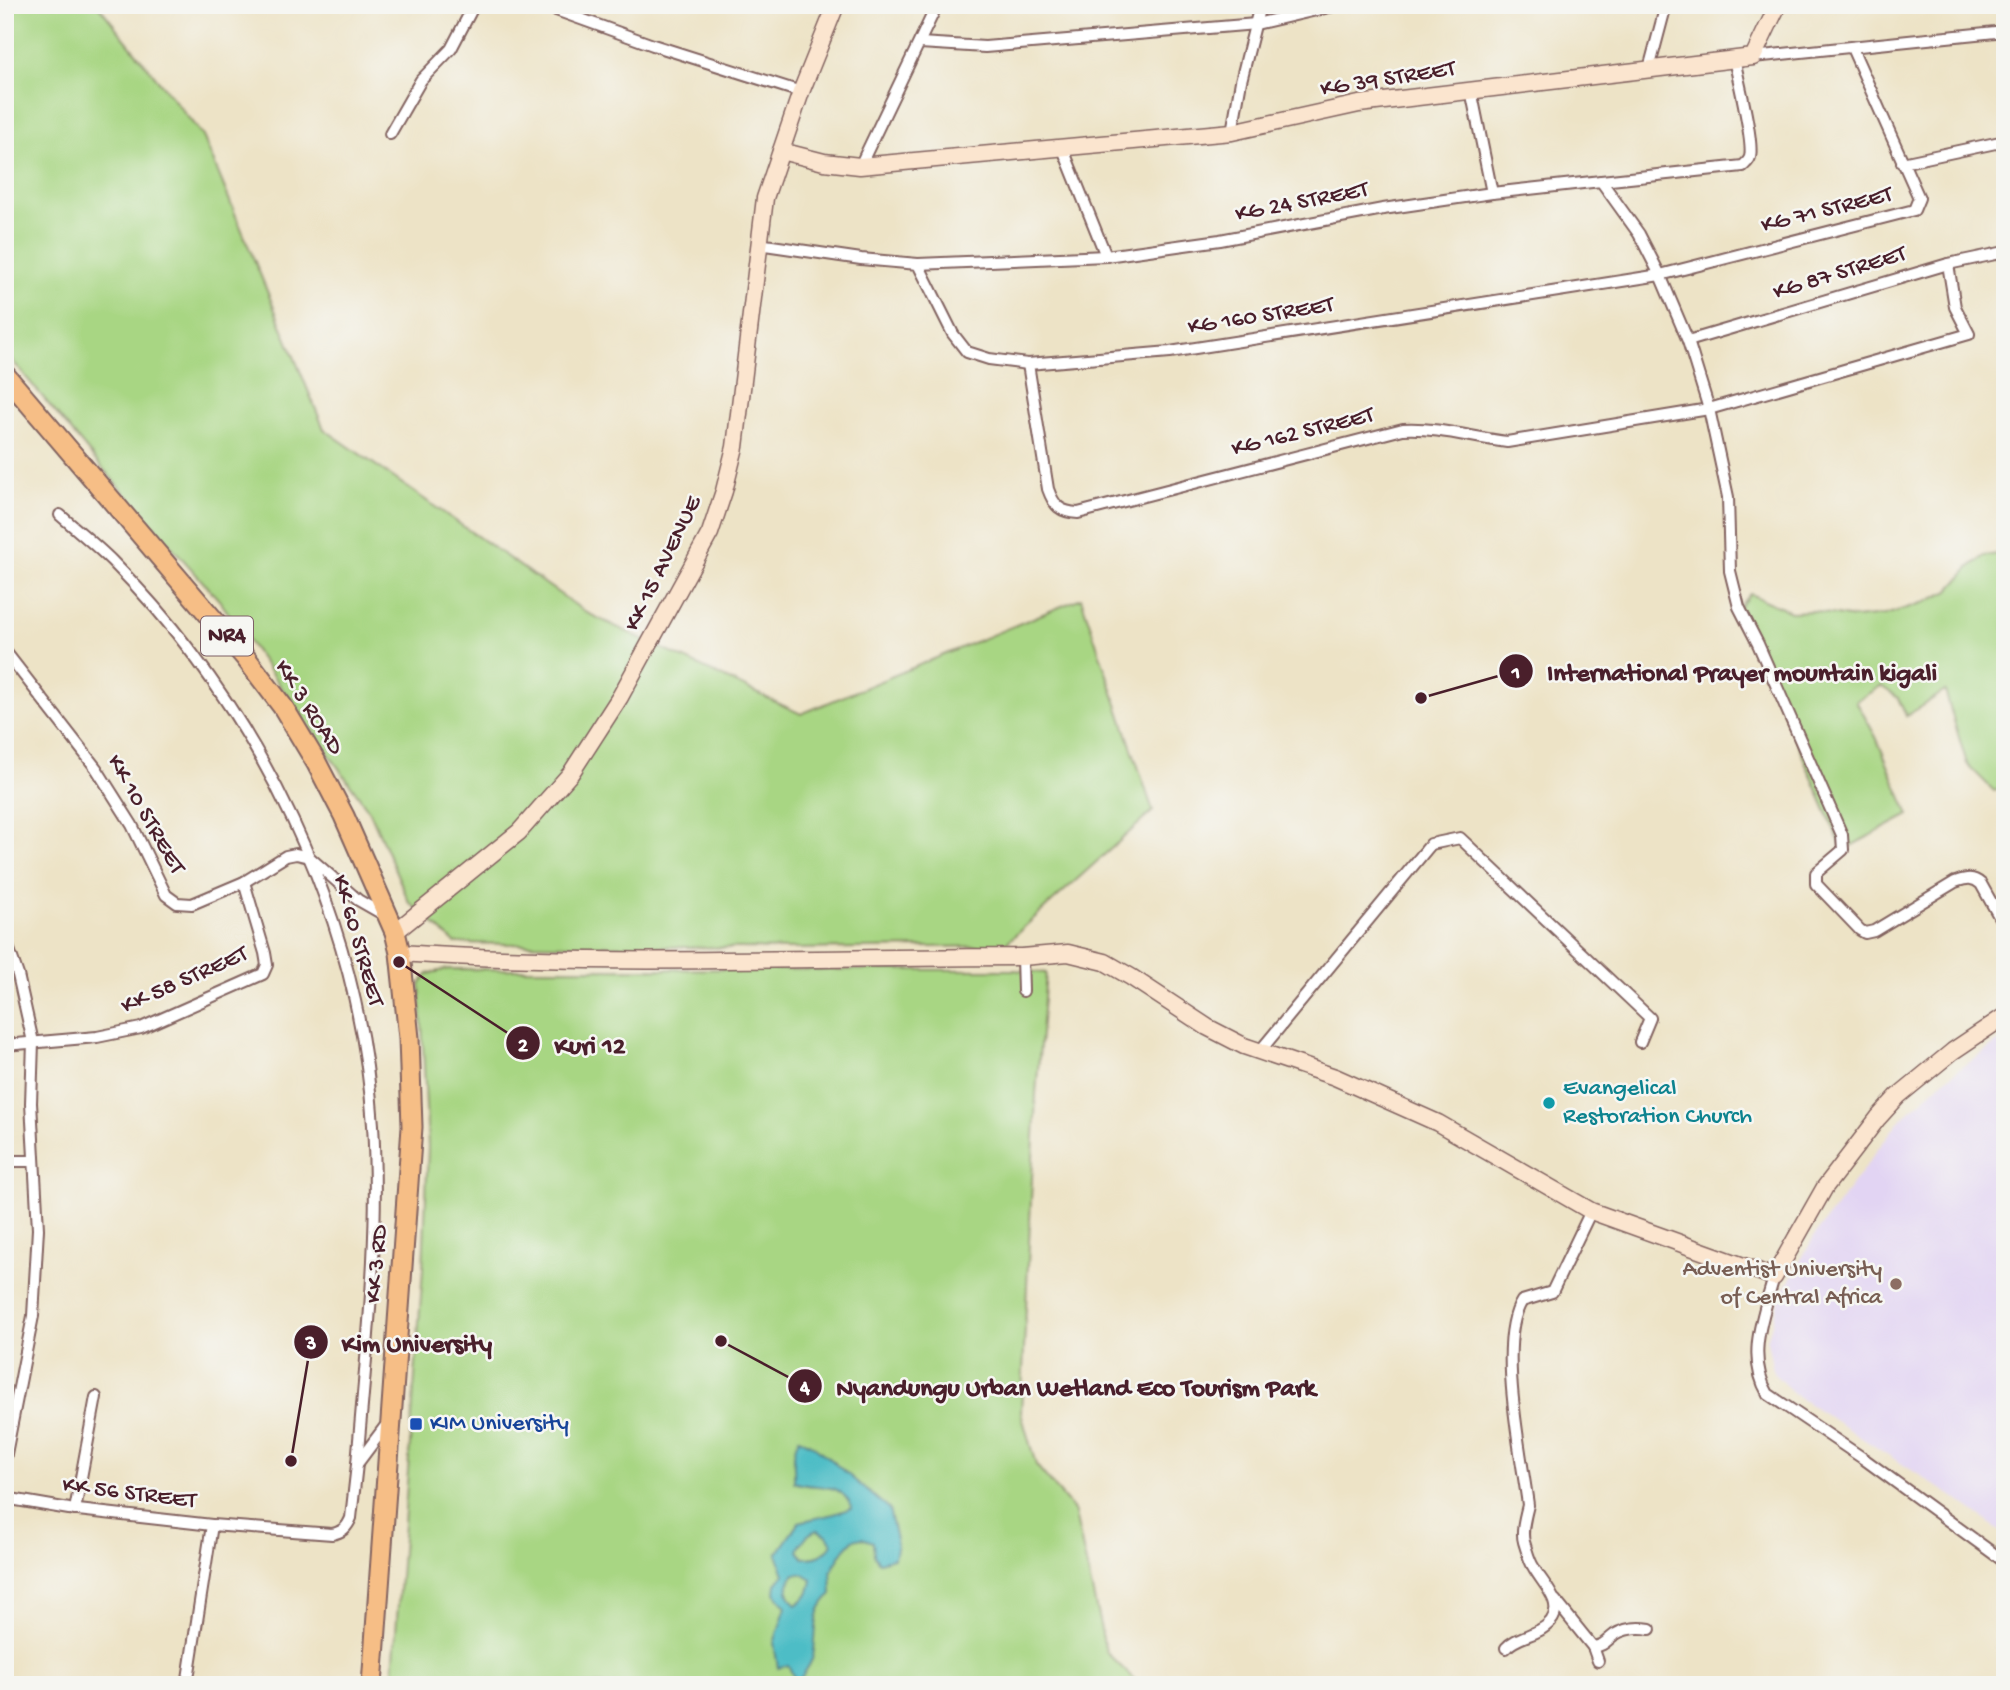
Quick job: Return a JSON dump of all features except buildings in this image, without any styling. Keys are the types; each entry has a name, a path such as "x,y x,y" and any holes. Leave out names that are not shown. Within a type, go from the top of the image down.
{"highway":[{"name":"KK 3 ROAD","path":"5,375 245,657 283,707 333,794 391,925"},
{"name":"KK 3 RD","path":"372,1685 412,1127 409,1038 400,953 391,925"}],"street":[{"path":"390,134 421,80 451,49 474,5"},
{"path":"542,5 653,45 802,92"},
{"name":"KK 15 AVENUE","path":"391,925 519,832 546,804 571,772 620,697 710,533 735,447 765,198 836,5"},
{"path":"860,166 937,5"},
{"path":"1232,132 1260,5"},
{"path":"920,43 985,47 1256,24 1338,5"},
{"path":"1648,69 1666,5"},
{"path":"1753,57 1778,5"},
{"name":"KG 39 STREET","path":"781,151 824,162 860,166 1063,149 1232,132 1359,104 1734,59 2005,31"},
{"name":"KG 71 STREET","path":"1660,275 1914,210 1919,198 1852,48"},
{"name":"KG 24 STREET","path":"758,244 861,259 918,264 1105,256 1220,240 1339,216 1492,193 1743,166 1748,162 1750,153 1734,59"},
{"path":"1471,90 1492,193"},
{"path":"1902,163 2005,141"},
{"path":"1063,149 1105,256"},
{"path":"1601,181 1639,234 1688,341 1709,408 1728,497 1730,571 1739,607 1764,657 1842,835 1843,850 1816,873 1816,884 1865,933 1874,931 1969,877 1981,884 2005,927"},
{"name":"KG 87 STREET","path":"1688,341 1948,264 2005,252"},
{"name":"KG 160 STREET","path":"918,264 953,334 967,352 989,359 1028,364 1170,352 1660,275"},
{"path":"1709,408 1969,334 1955,307 1948,264"},
{"name":"KG 162 STREET","path":"1028,364 1048,489 1053,504 1065,513 1078,513 1403,429 1425,428 1507,442 1709,408"},
{"name":"KK 60 STREET","path":"60,515 111,560 156,609 201,666 261,757 309,858 332,916 353,990 367,1062 376,1191 370,1302 351,1518 341,1532 332,1534 212,1525"},
{"name":"KK 10 STREET","path":"5,651 96,768 132,825 166,895 177,903 192,904 244,882 286,856 296,854 309,858"},
{"path":"1260,1051 1431,844 1460,838 1650,1018 1640,1042"},
{"path":"309,858 391,925"},
{"name":"KK 58 STREET","path":"33,1042 97,1037 141,1028 263,974 267,965 265,953 244,882"},
{"path":"5,938 18,975 33,1042 33,1161 38,1229 33,1317 6,1457"},
{"path":"400,953 464,957 669,959 1022,957 1068,953 1105,962 1206,1027 1244,1046 1335,1077 1438,1124 1591,1211 1774,1277"},
{"path":"1022,957 1023,991"},
{"path":"2005,1016 1953,1051 1899,1096 1878,1118 1825,1187 1774,1277 1756,1348 1760,1380 1768,1394 1864,1459 2005,1562"},
{"path":"5,1045 33,1042"},
{"path":"5,1161 33,1161"},
{"path":"1591,1211 1552,1292 1522,1301 1517,1308 1511,1330 1515,1410 1528,1505 1523,1539 1532,1566 1593,1647 1598,1661"},
{"path":"75,1510 96,1396"},
{"path":"357,1464 389,1422"},
{"name":"KK 56 STREET","path":"5,1498 75,1510 212,1525 187,1685"},
{"path":"1506,1648 1511,1643 1538,1632 1551,1621 1555,1613 1555,1600"},
{"path":"1551,1621 1566,1622 1576,1627"},
{"path":"1593,1647 1603,1646 1625,1630 1650,1629"}],"shaded area":[{"name":"Adventist University of Central Africa","path":"2005,1037 2005,1534 1955,1498 1798,1397 1774,1374 1767,1341 1780,1297 1815,1235 1898,1122 1943,1081"}],"green space":[{"path":"5,5 98,5 203,136 324,429 587,613 801,714 1081,598 1153,811 1003,946 790,949 455,943 409,902 370,812 219,600 97,462 5,352"},
{"path":"2005,553 2005,788 1994,791 1967,764 1945,691 1906,716 1898,698 1881,686 1856,701 1876,737 1909,815 1843,850 1739,607 1750,594 1791,612 1812,611 1854,618 1885,615 1949,591 1970,567 1984,556"},
{"path":"448,969 1013,970 1046,973 1036,1094 1021,1413 1036,1465 1074,1510 1106,1652 1140,1685 392,1685 423,1269 428,1147 420,984 428,974"}],"water":[{"path":"799,1438 813,1445 889,1509 897,1544 894,1558 879,1562 874,1555 873,1542 862,1538 853,1540 844,1550 831,1571 832,1594 818,1615 812,1660 796,1685 783,1685 794,1677 788,1665 778,1668 774,1643 786,1607 775,1593 776,1584 784,1575 777,1554 799,1522 852,1508 847,1499 834,1489 794,1482 794,1454","holes":["817,1530 827,1535 832,1544 820,1556 803,1558 798,1551 801,1544","794,1574 802,1574 812,1580 807,1594 796,1605 788,1590"]}],"place":[{"name":"International Prayer mountain kigali","path":"1421,698"},
{"name":"Kuri 12","path":"399,962"},
{"name":"Evangelical Restoration Church","path":"1549,1103"},
{"name":"Adventist University of Central Africa","path":"1896,1284"},
{"name":"Nyandungu Urban Wetland Eco Tourism Park","path":"721,1341"},
{"name":"KIM University","path":"416,1424"},
{"name":"Kim University","path":"291,1461"}]}
